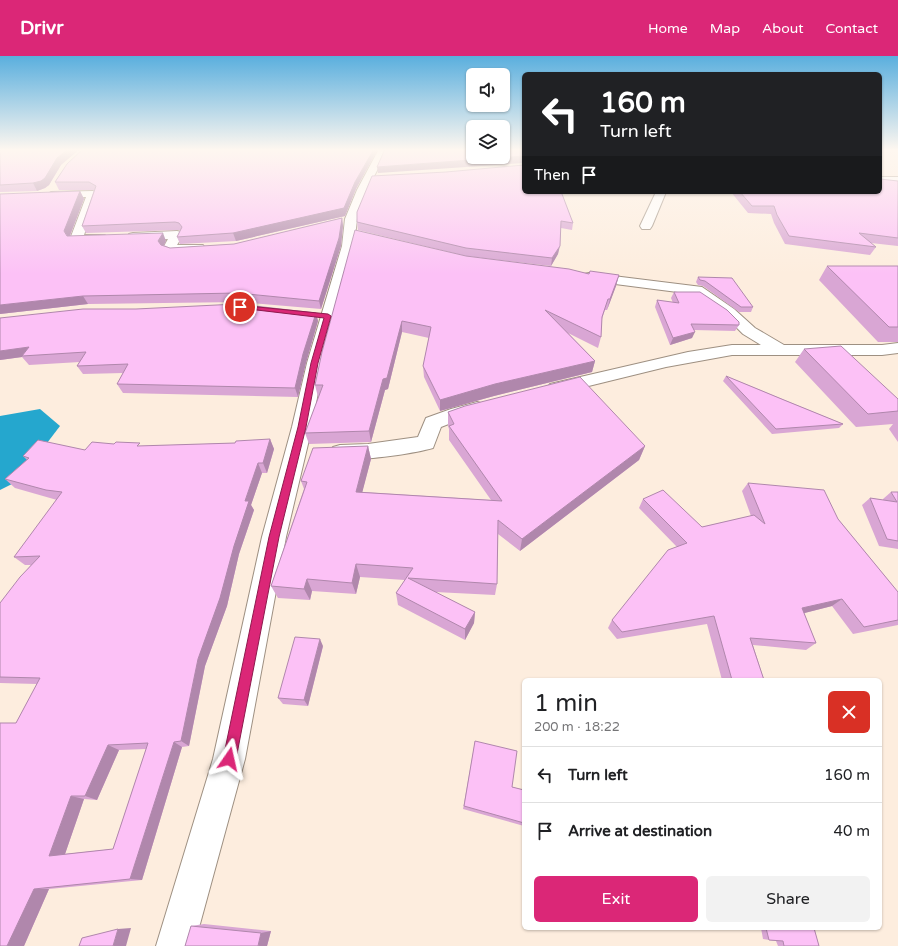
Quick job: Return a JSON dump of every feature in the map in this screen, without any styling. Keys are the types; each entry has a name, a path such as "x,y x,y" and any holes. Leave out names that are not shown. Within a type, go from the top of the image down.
{"street":[{"path":"48,191 38,195 93,194 76,239 109,238"},
{"path":"175,946 229,759 274,537 310,454 302,427 315,363 320,316 348,246 351,227 369,191"},
{"path":"646,226 660,194"},
{"path":"124,237 177,235 169,248 170,249 213,247"},
{"path":"573,275 697,290 729,312 749,331 781,350"},
{"path":"543,392 645,366 734,350 836,350 898,348"},
{"path":"310,454 368,451 426,443 433,424 458,413 496,403"}],"water":[{"path":"40,409 60,426 18,481 0,490 0,416"}],"building":[{"path":"80,191 64,231 67,236 163,233 158,241 161,245 170,248 234,244 342,218 339,238 319,301 237,293 83,296 0,305 0,194"},
{"path":"94,191 351,191 344,208 233,233 177,237 182,227 179,223 175,222 82,226"},
{"path":"366,191 522,191 522,194 562,194 573,223 561,221 560,246 552,258 466,248 357,222 357,212"},
{"path":"882,191 898,191 898,238 859,233 876,247 789,236 777,215 774,206 752,206 742,194 882,194"},
{"path":"355,230 466,256 569,269 589,274 590,271 619,275 602,317 601,337 545,310 595,361 495,384 440,400 423,366 431,327 402,321 387,378 383,379 369,431 305,433 323,385 315,385 322,352"},
{"path":"827,266 898,266 898,327 889,327"},
{"path":"698,277 732,278 753,307 741,307 705,281 700,280"},
{"path":"674,292 700,292 727,310 739,322 739,325 691,324 695,332 673,338 657,300 679,303"},
{"path":"237,304 316,313 303,354 295,388 117,384 128,364 77,366 86,352 22,356 29,347 0,351 0,318 83,309 136,309"},
{"path":"841,346 898,399 898,411 868,414 804,349"},
{"path":"726,376 784,400 843,424 776,429"},
{"path":"580,377 645,446 522,539 498,520 497,584 408,578 475,612 465,629 396,593 413,568 356,564 352,583 307,579 304,589 271,586 307,482 301,481 313,448 368,446 356,492 502,501 449,426 454,424 448,412 465,406"},
{"path":"270,439 263,463 258,463 245,501 249,501 234,546 220,598 198,659 181,741 174,742 130,879 34,889 7,946 0,946 0,723 16,723 40,678 0,677 0,603 20,577 40,556 14,557 62,492 46,490 5,479 29,458 23,456 38,440 85,450 92,442 114,444 116,442 140,443 137,446 235,443 236,441","holes":["148,743 113,849 49,856 71,796 85,796 108,745"]},
{"path":"748,483 824,490 838,519 898,592 898,620 864,627 842,599 802,608 816,643 750,638 763,678 731,678 714,616 622,632 612,620 668,550 687,543 643,499 663,490 702,527 754,515 765,524"},
{"path":"891,492 898,492 898,541 887,539 870,498 897,502"},
{"path":"295,637 320,639 304,700 278,698"},
{"path":"475,741 517,751 512,787 522,790 522,822 464,806"},
{"path":"191,926 261,933 258,946 185,946"},
{"path":"118,929 113,946 79,946 82,938"},
{"path":"766,930 815,930 819,946 784,946 783,941 769,940"}],"route":[{"path":"229,759 274,537 302,427 315,363 328,316 240,307"}]}
